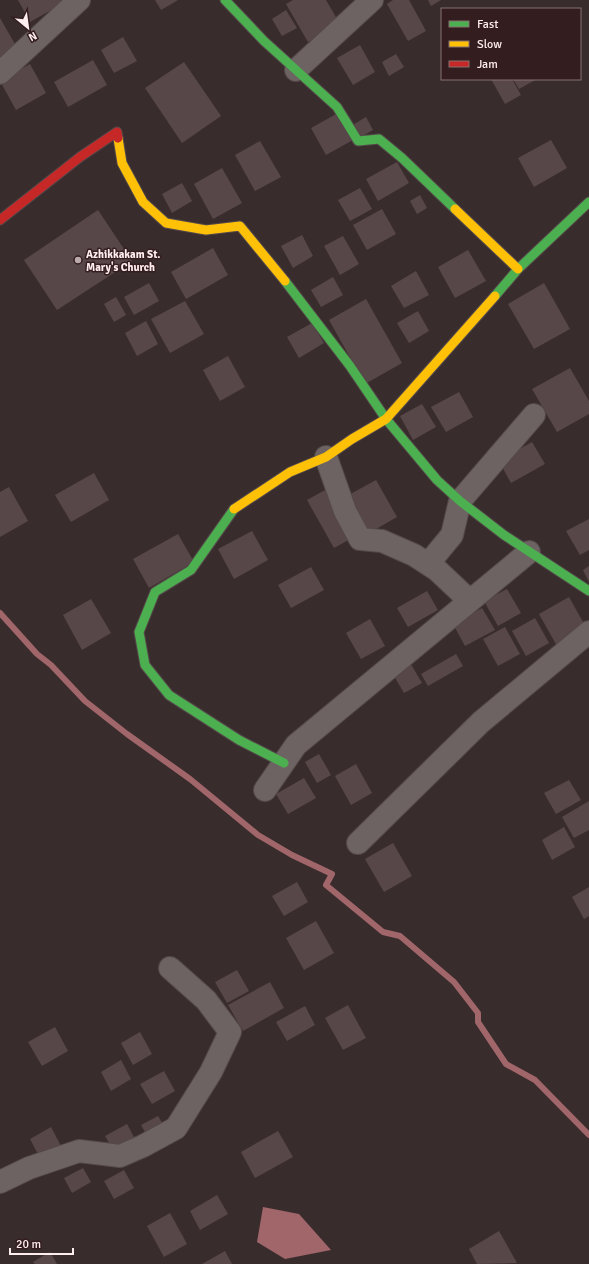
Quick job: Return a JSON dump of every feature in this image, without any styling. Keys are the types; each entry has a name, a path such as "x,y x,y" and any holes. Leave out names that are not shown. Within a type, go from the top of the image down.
{"street":[{"path":"0,73 79,0"},
{"path":"225,0 264,41 337,107 358,141 379,139 402,158 518,269"},
{"path":"296,70 372,0"},
{"path":"0,220 80,157 117,132 122,163 143,202 166,223 206,230 240,226 350,366 386,419 437,480 460,501 504,536 589,591"},
{"path":"284,763 239,740 169,695 145,665 139,632 155,592 191,570 234,507 290,472 326,457 352,439 386,419 518,269 589,202"},
{"path":"428,564 452,535 460,501 534,416"},
{"path":"326,457 345,511 360,539 382,541 414,555 437,570 470,601"},
{"path":"266,790 296,746 529,552"},
{"path":"358,843 481,722 589,632"},
{"path":"0,1182 29,1168 79,1151 120,1156 143,1146 176,1128 211,1072 230,1032 206,1000 170,968"}],"shaded area":[{"path":"263,1207 299,1214 331,1250 285,1259 257,1242"}],"building":[{"path":"18,0 69,0 30,22"},
{"path":"155,0 178,0 161,10"},
{"path":"293,0 326,0 340,24 308,42 286,4"},
{"path":"393,0 409,0 426,31 408,41 387,4"},
{"path":"428,0 441,0 431,6"},
{"path":"286,10 297,28 282,36 272,19"},
{"path":"0,18 19,51 0,61"},
{"path":"123,37 137,61 114,73 101,50"},
{"path":"360,45 375,72 353,85 337,58"},
{"path":"396,54 404,67 389,76 382,62"},
{"path":"93,60 107,85 68,107 54,82"},
{"path":"184,62 221,116 182,143 145,88"},
{"path":"30,64 46,93 16,110 0,81"},
{"path":"492,80 513,80 521,95 505,104"},
{"path":"514,80 535,80 519,89"},
{"path":"338,113 353,140 326,155 311,128"},
{"path":"366,117 373,130 359,138 351,126"},
{"path":"551,140 567,168 534,187 518,158"},
{"path":"260,141 281,177 255,191 235,155"},
{"path":"397,162 409,183 378,201 366,179"},
{"path":"222,168 242,203 213,219 194,184"},
{"path":"182,183 192,201 172,213 162,194"},
{"path":"360,188 372,209 350,221 338,200"},
{"path":"420,195 427,208 417,214 410,201"},
{"path":"382,209 396,234 367,250 353,225"},
{"name":"Azhikkakam St. Mary's Church","path":"98,210 132,261 57,310 24,260"},
{"path":"302,235 313,256 293,268 281,246"},
{"path":"343,236 359,264 340,275 324,246"},
{"path":"213,248 228,275 186,299 171,272"},
{"path":"468,250 486,281 455,298 438,267"},
{"path":"416,271 429,295 404,308 391,286"},
{"path":"333,277 343,295 321,307 311,290"},
{"path":"149,283 159,301 134,315 124,297"},
{"path":"544,283 570,329 534,349 508,304"},
{"path":"116,297 126,315 114,322 104,304"},
{"path":"366,299 402,363 365,384 329,320"},
{"path":"185,301 204,334 170,353 151,319"},
{"path":"418,311 429,331 409,343 397,323"},
{"path":"146,321 158,344 137,356 125,333"},
{"path":"312,323 324,343 299,358 287,337"},
{"path":"228,356 245,387 220,401 203,370"},
{"path":"570,368 589,401 589,414 557,432 532,389"},
{"path":"459,392 473,417 446,432 431,407"},
{"path":"422,404 436,427 413,440 400,416"},
{"path":"532,442 545,464 511,483 499,461"},
{"path":"94,473 109,500 71,522 55,495"},
{"path":"376,480 397,517 364,536 343,498"},
{"path":"9,487 28,521 0,537 0,492"},
{"path":"325,490 352,538 334,548 307,500"},
{"path":"589,519 589,550 580,555 566,531"},
{"path":"252,531 268,560 234,579 218,549"},
{"path":"178,534 194,562 149,588 133,559"},
{"path":"589,566 589,582 583,570"},
{"path":"311,567 324,590 291,608 278,585"},
{"path":"507,589 521,613 498,626 484,601"},
{"path":"427,591 438,610 408,627 397,608"},
{"path":"569,597 587,629 557,646 539,614"},
{"path":"91,599 111,633 82,650 63,615"},
{"path":"482,608 495,630 465,646 453,624"},
{"path":"535,618 549,643 526,656 512,631"},
{"path":"370,619 385,646 361,659 346,633"},
{"path":"505,627 520,654 498,666 483,639"},
{"path":"456,654 463,666 428,686 421,674"},
{"path":"409,661 422,683 404,693 391,671"},
{"path":"319,754 331,775 317,783 305,762"},
{"path":"356,764 372,793 351,805 335,776"},
{"path":"304,778 316,798 288,814 276,794"},
{"path":"569,780 581,800 556,814 544,793"},
{"path":"589,801 589,830 574,838 562,817"},
{"path":"564,827 575,847 552,860 542,840"},
{"path":"393,843 412,876 384,892 365,859"},
{"path":"297,882 308,902 284,916 272,896"},
{"path":"589,887 589,916 584,919 572,897"},
{"path":"316,921 334,953 304,970 286,938"},
{"path":"237,970 249,991 227,1003 215,982"},
{"path":"270,982 284,1008 243,1031 228,1005"},
{"path":"348,1005 366,1038 343,1050 325,1018"},
{"path":"305,1006 315,1025 287,1041 276,1022"},
{"path":"55,1027 68,1051 42,1066 28,1042"},
{"path":"140,1032 152,1054 133,1065 121,1043"},
{"path":"121,1060 131,1079 111,1091 101,1072"},
{"path":"164,1071 175,1091 152,1104 140,1084"},
{"path":"158,1116 167,1131 150,1141 141,1125"},
{"path":"127,1124 136,1141 115,1153 105,1136"},
{"path":"51,1127 61,1146 40,1158 30,1139"},
{"path":"278,1131 293,1157 255,1178 241,1152"},
{"path":"83,1168 91,1182 72,1193 64,1178"},
{"path":"124,1170 134,1188 114,1199 104,1181"},
{"path":"217,1195 228,1214 200,1230 190,1211"},
{"path":"170,1213 187,1244 164,1257 147,1226"},
{"path":"499,1231 517,1263 477,1264 469,1249"},
{"path":"225,1251 232,1264 202,1264"},
{"path":"50,1252 57,1264 35,1264 33,1262"}],"waterway":[{"path":"0,613 37,654 51,665 85,701 127,734 190,779 258,835 292,855 332,874 326,885 383,932 400,936 454,982 478,1013 478,1022 506,1064 535,1080 589,1135"}],"traffic: fast":[{"path":"225,0 264,41 337,107 358,141 379,139 402,158 455,209"},
{"path":"495,296 518,269 589,202"},
{"path":"285,281 350,366 386,419 437,480 460,501 504,535 589,591"},
{"path":"234,509 191,570 155,592 139,632 145,665 169,695 239,740 284,763"}],"traffic: slow":[{"path":"118,138 122,163 143,202 166,223 206,230 240,226 285,281"},
{"path":"455,209 518,269"},
{"path":"234,509 290,472 326,457 352,439 386,419 495,296"}],"traffic: jam":[{"path":"0,220 80,157 117,132 118,138"}],"place":[{"name":"Azhikkakam St. Mary's Church","path":"78,260"}]}
